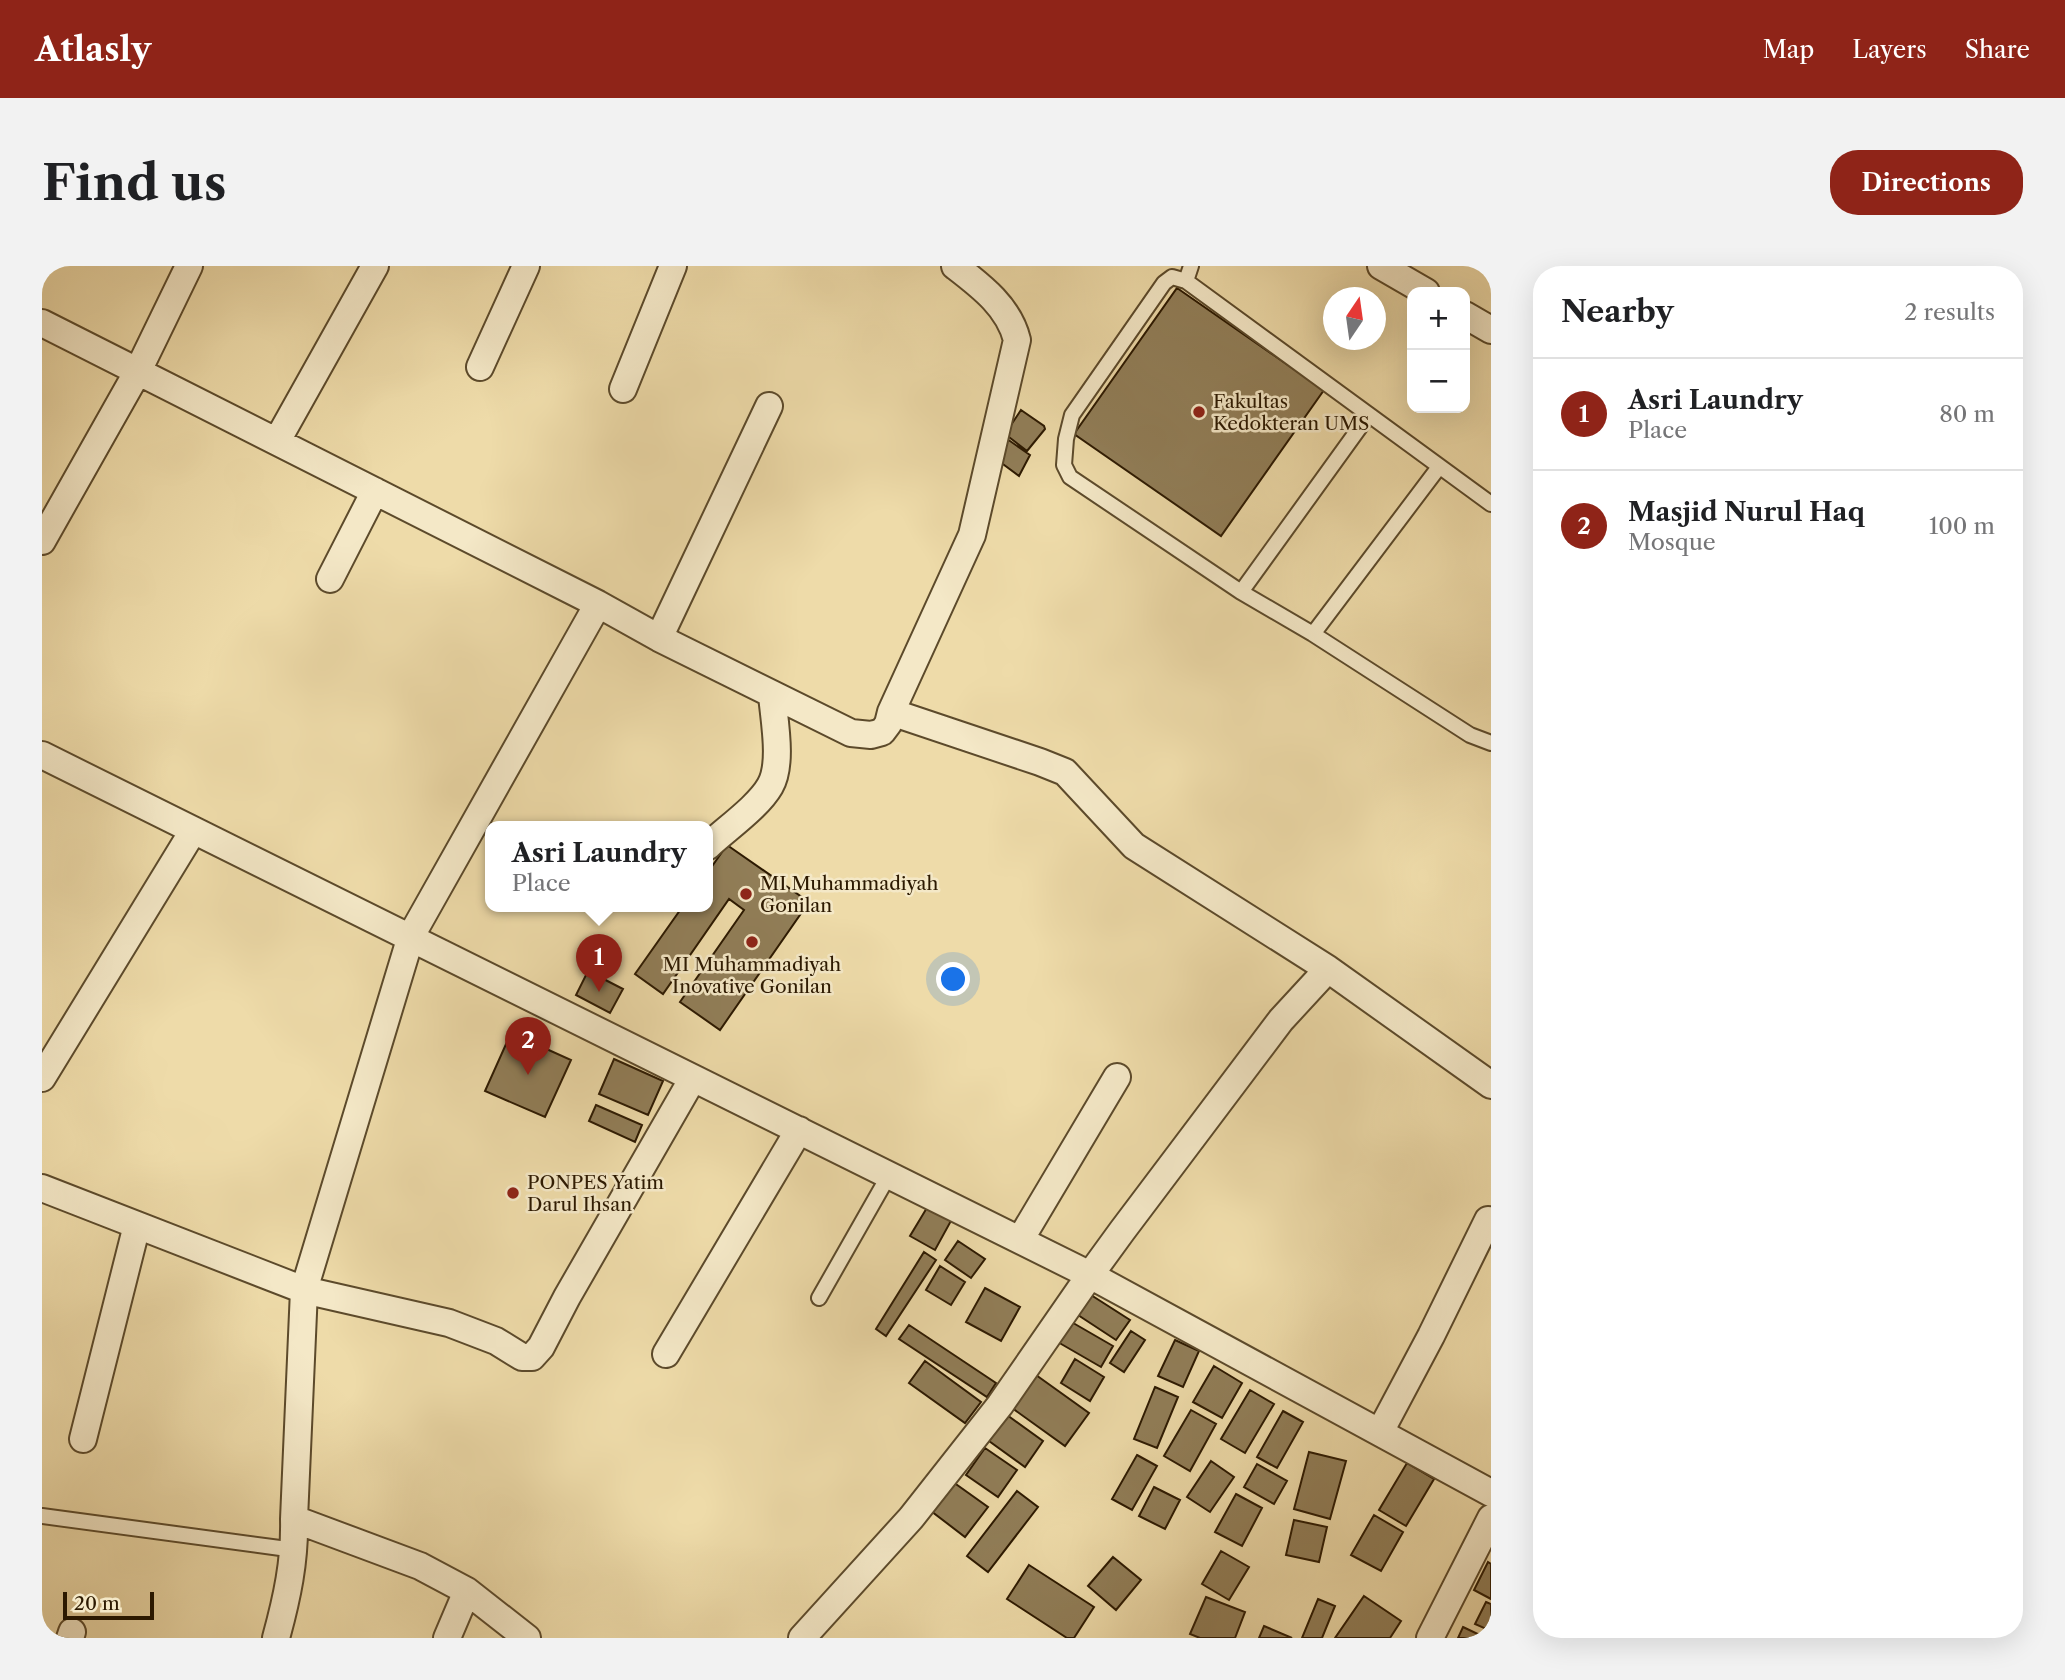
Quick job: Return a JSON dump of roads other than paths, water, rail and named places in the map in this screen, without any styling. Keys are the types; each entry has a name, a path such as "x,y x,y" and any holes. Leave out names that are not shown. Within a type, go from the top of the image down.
{"street":[{"path":"42,541 138,372 189,266"},
{"path":"277,441 375,266"},
{"path":"480,367 526,266"},
{"path":"623,389 673,266"},
{"path":"42,323 772,695 850,733 871,735 882,732 888,724 903,716 972,535 1017,340 1014,327 988,292 955,266"},
{"path":"1381,266 1417,287"},
{"path":"1470,318 1491,330"},
{"path":"659,638 769,406"},
{"path":"330,579 375,491"},
{"path":"276,1638 285,1608 295,1550 304,1290 411,936 598,604"},
{"path":"713,841 771,785 776,766 772,695"},
{"path":"903,716 1065,772 1134,846 1328,969 1491,1085"},
{"path":"42,755 1090,1275 1491,1493"},
{"path":"42,1078 193,831"},
{"path":"803,1638 919,1508 1000,1405 1090,1275 1281,1020 1328,969"},
{"path":"42,1188 304,1290 449,1323 496,1341 522,1357 532,1357 541,1347 693,1077"},
{"path":"1020,1240 1117,1077"},
{"path":"666,1354 799,1130"},
{"path":"1380,1432 1432,1336 1488,1220"},
{"path":"83,1439 137,1225"},
{"path":"1430,1638 1491,1518"},
{"path":"294,1519 420,1566 467,1591 527,1638"},
{"path":"447,1638 467,1591"}],"lane":[{"path":"1185,281 1191,266"},
{"path":"1491,504 1185,281 1172,276 1164,283 1072,415 1066,439 1064,465 1070,477 1241,592 1313,634 1470,735 1491,743"},
{"path":"1241,592 1368,416"},
{"path":"1313,634 1439,467"},
{"path":"819,1298 889,1175"},
{"path":"42,1516 295,1550"}],"place":[{"name":"Fakultas Kedokteran UMS","path":"1199,412"},
{"name":"MI Muhammadiyah Gonilan","path":"746,894"},
{"name":"MI Muhammadiyah Inovative Gonilan","path":"752,942"},
{"name":"Asri Laundry","path":"599,992"},
{"name":"Masjid Nurul Haq","path":"528,1075"},
{"name":"PONPES Yatim Darul Ihsan","path":"513,1193"}]}
